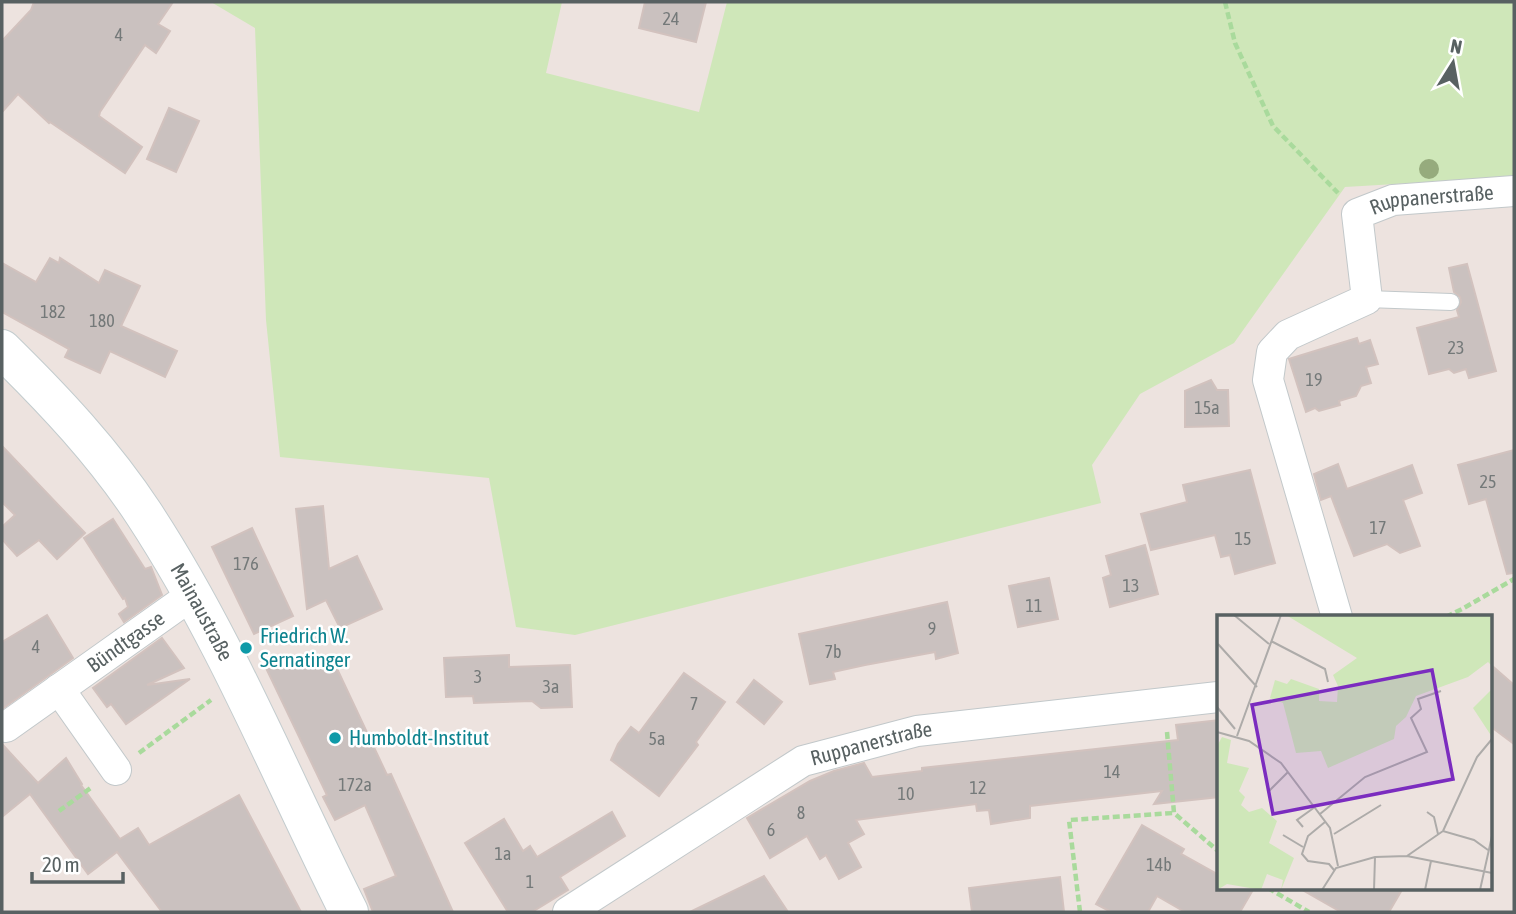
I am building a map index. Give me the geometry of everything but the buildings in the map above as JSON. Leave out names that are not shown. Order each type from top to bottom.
[{"type":"main road","name":"Mainaustraße","points":[[2,349],[80,429],[144,514],[192,595],[238,683],[349,912]]},
{"type":"street","name":"Ruppanerstraße","points":[[1367,299],[1357,214],[1393,200],[1514,191]]},
{"type":"street","points":[[1336,615],[1268,380],[1272,352],[1288,335],[1367,299]]},
{"type":"street","name":"Bündtgasse","points":[[6,727],[192,595]]},
{"type":"street","points":[[58,689],[116,770]]},
{"type":"street","name":"Ruppanerstraße","points":[[568,912],[803,761],[917,731],[1217,697]]},
{"type":"lane","points":[[1367,299],[1451,302]]},
{"type":"path","points":[[1225,2],[1235,43],[1273,126],[1357,214]]},
{"type":"path","points":[[1451,615],[1514,579]]},
{"type":"path","points":[[59,811],[219,694],[238,683]]},
{"type":"path","points":[[1164,704],[1174,813]]},
{"type":"path","points":[[1080,912],[1069,820],[1174,813],[1217,849]]},
{"type":"path","points":[[1271,890],[1309,912]]},
{"type":"green space","points":[[211,2],[562,2],[546,73],[699,112],[727,2],[1514,2],[1514,177],[1345,187],[1234,343],[1140,394],[1092,465],[1101,503],[575,635],[516,627],[489,478],[280,457],[266,320],[255,28]]},
{"type":"place","name":"Friedrich W. Sernatinger","points":[[246,648]]},
{"type":"place","name":"Humboldt-Institut","points":[[335,738]]}]
